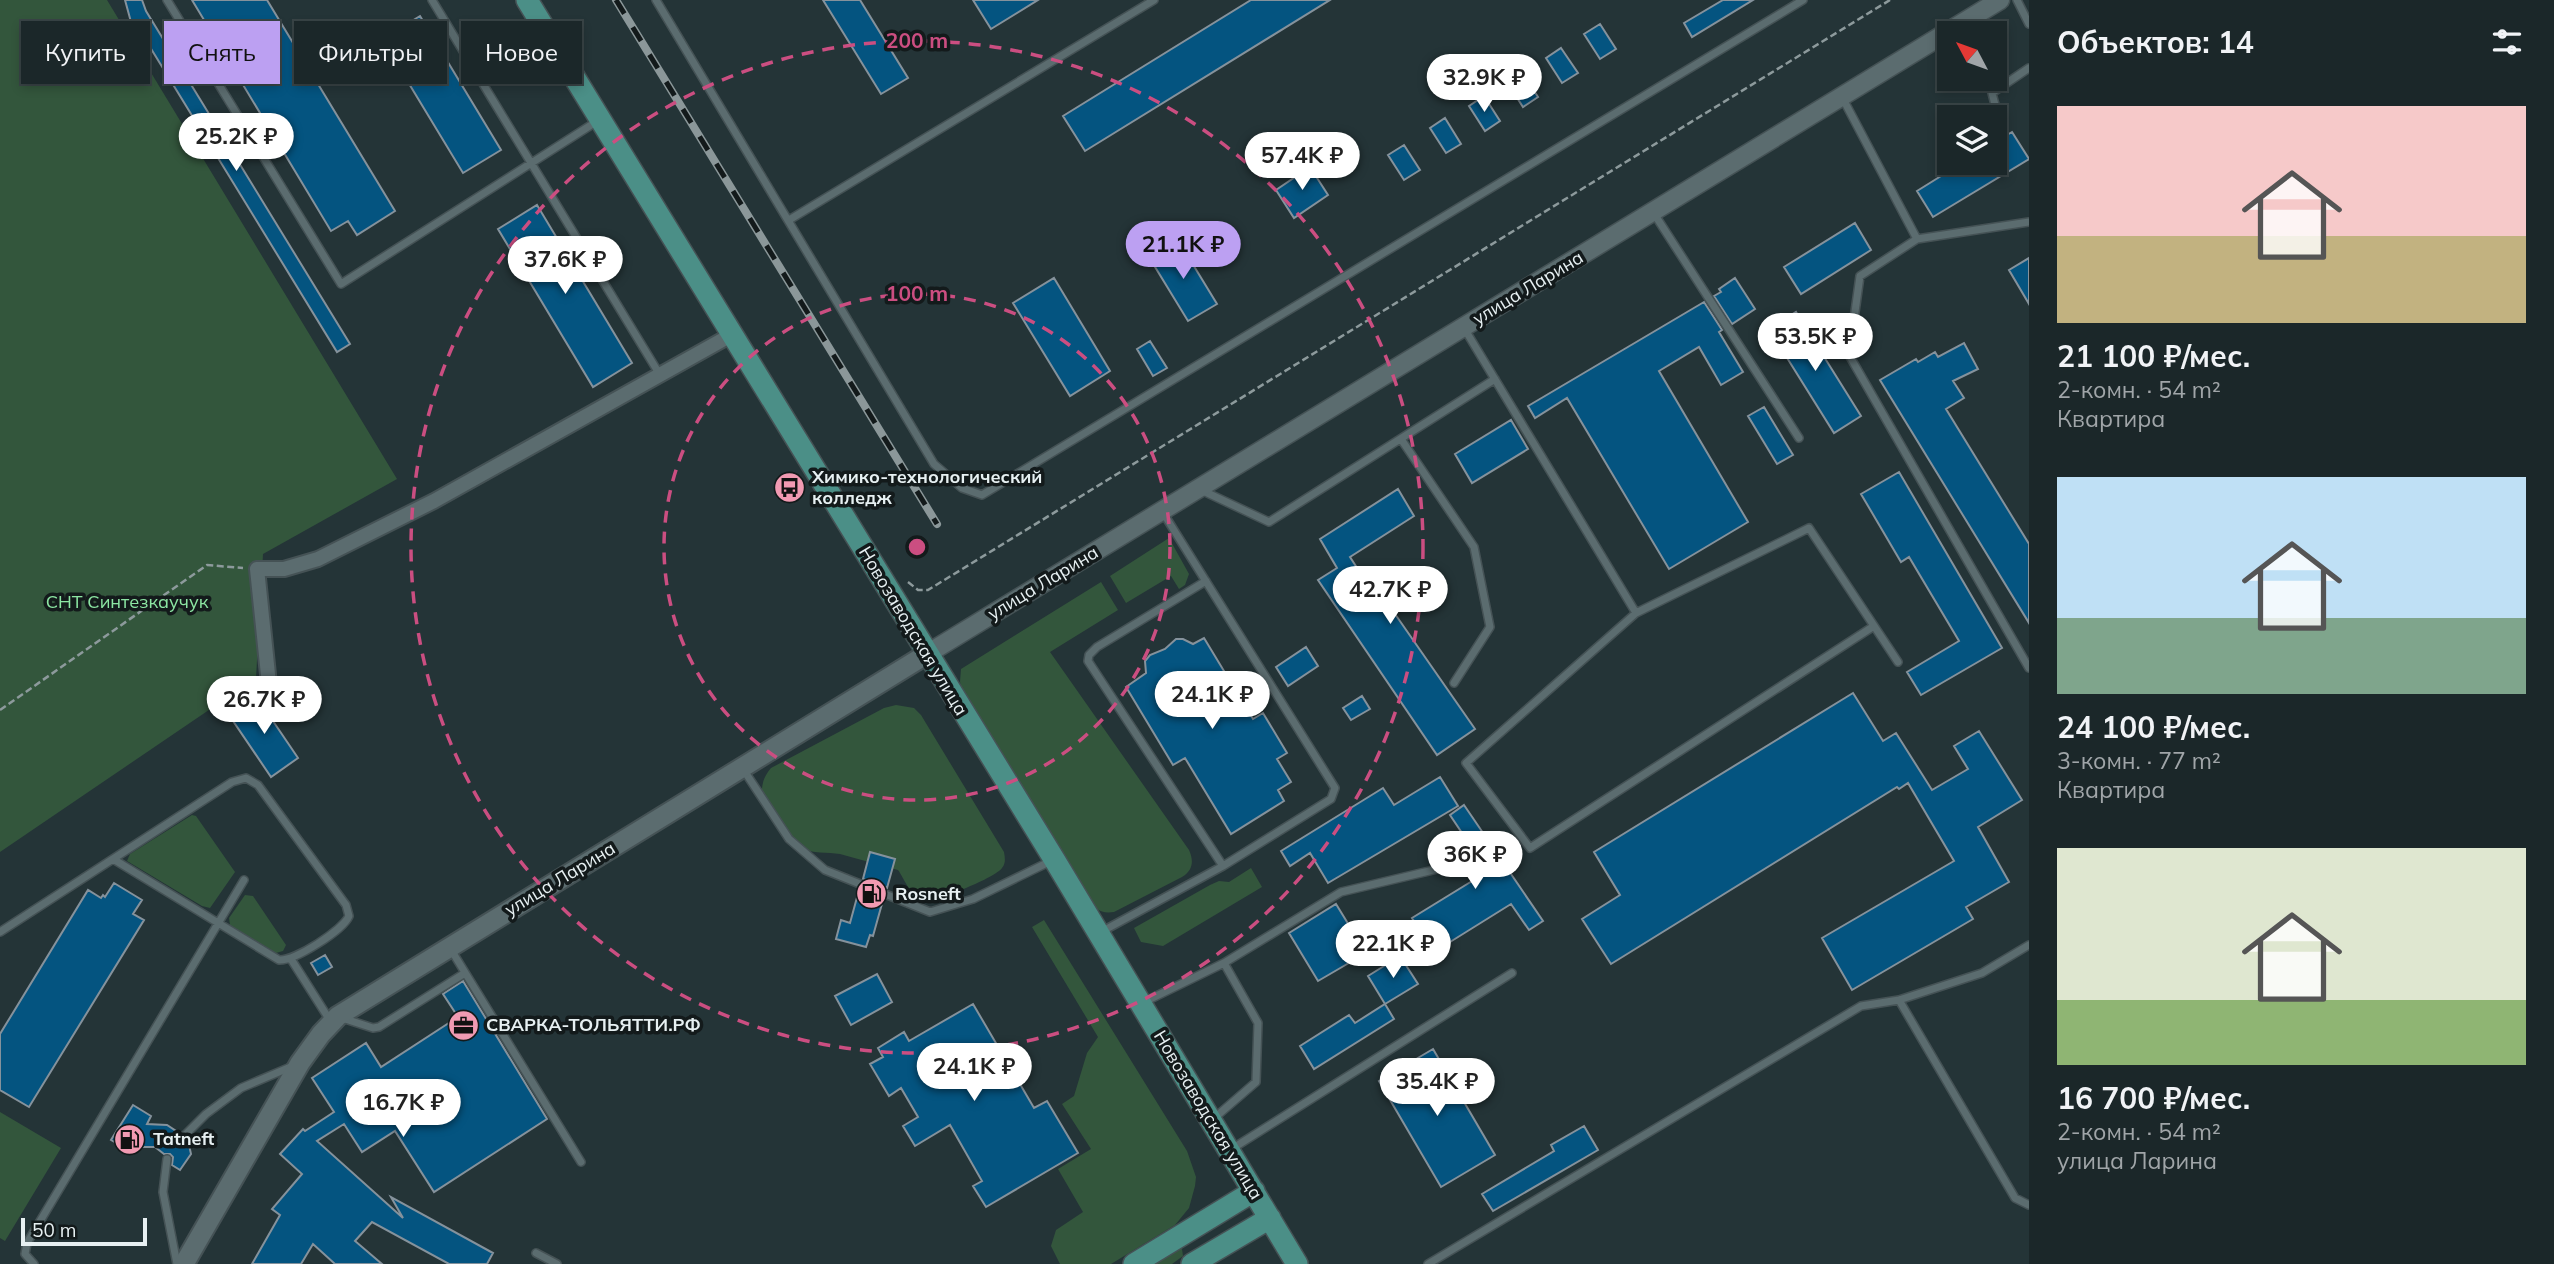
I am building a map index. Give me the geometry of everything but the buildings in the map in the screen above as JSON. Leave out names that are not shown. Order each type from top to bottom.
[{"type":"main road","name":"Новозаводская улица","points":[[527,0],[1054,859],[1297,1264]]},
{"type":"main road","name":"улица Ларина","points":[[184,1264],[300,1063],[335,1020],[927,654]]},
{"type":"main road","points":[[1134,1264],[1254,1191]]},
{"type":"main road","points":[[1192,1264],[1270,1218]]},
{"type":"main road","points":[[1178,1237],[1195,1241],[1198,1255],[1192,1264]]},
{"type":"street","name":"улица Ларина","points":[[927,654],[2000,0]]},
{"type":"street","points":[[269,684],[257,569],[284,569],[318,559],[434,501],[733,334]]},
{"type":"lane","points":[[167,0],[341,284],[600,120]]},
{"type":"lane","points":[[432,0],[660,375]]},
{"type":"lane","points":[[656,0],[934,464],[961,488],[982,495],[1802,0]]},
{"type":"lane","points":[[789,220],[1154,0]]},
{"type":"lane","points":[[2017,0],[2029,24]]},
{"type":"lane","points":[[1995,105],[1992,93],[2029,68]]},
{"type":"lane","points":[[1842,97],[1917,239]]},
{"type":"lane","points":[[1652,212],[1799,438]]},
{"type":"lane","points":[[2029,222],[1917,239],[1860,276],[1849,355],[2029,668]]},
{"type":"lane","points":[[1463,327],[1636,613]]},
{"type":"lane","points":[[1198,489],[1269,522],[1495,379]]},
{"type":"lane","points":[[1401,439],[1474,547],[1490,627],[1454,683]]},
{"type":"lane","points":[[1099,933],[1223,866],[1331,799],[1335,792],[1162,510]]},
{"type":"lane","points":[[1874,626],[1530,848],[1466,763],[1636,613],[1809,528],[1898,662]]},
{"type":"lane","points":[[1206,581],[1097,647],[1089,655],[1088,661],[1223,866]]},
{"type":"lane","points":[[743,768],[789,839],[825,870],[930,912],[973,899],[1054,859]]},
{"type":"lane","points":[[0,932],[232,782],[240,778],[251,780],[258,785],[350,912],[341,927],[292,959],[274,958],[113,859]]},
{"type":"lane","points":[[1141,1004],[1224,963],[1341,891],[1446,867]]},
{"type":"lane","points":[[34,1264],[26,1254],[27,1243],[244,880]]},
{"type":"lane","points":[[1428,1264],[1861,1006],[1899,1000],[1982,973],[2029,945]]},
{"type":"lane","points":[[450,947],[581,1162]]},
{"type":"lane","points":[[292,959],[335,1020],[373,1028],[379,1027],[465,973]]},
{"type":"lane","points":[[1211,1120],[1256,1083],[1258,1023],[1224,963]]},
{"type":"lane","points":[[1230,1150],[1512,973]]},
{"type":"lane","points":[[1899,1000],[2015,1198],[2029,1205]]},
{"type":"lane","points":[[183,1137],[206,1114],[240,1088],[300,1063]]},
{"type":"lane","points":[[167,1159],[163,1192],[177,1264]]},
{"type":"lane","points":[[536,1253],[557,1264]]},
{"type":"path","points":[[913,587],[928,590],[1890,0]]},
{"type":"path","points":[[0,710],[207,565],[257,569]]},
{"type":"green space","name":"СНТ Синтезкаучук","points":[[0,0],[107,0],[120,21],[21,21],[21,84],[150,84],[150,71],[397,479],[263,554],[256,678],[0,852]]},
{"type":"green space","points":[[1169,538],[1189,574],[1185,585],[1179,589],[1171,576],[1126,603],[1110,576]]},
{"type":"green space","points":[[1101,582],[1118,610],[1050,652],[1192,858],[1190,868],[1182,877],[1114,912],[1099,910],[1088,900],[962,691],[960,682],[961,669]]},
{"type":"green space","points":[[896,705],[914,708],[921,715],[1004,852],[1002,868],[988,878],[928,900],[921,900],[914,895],[898,870],[840,854],[806,850],[792,842],[774,824],[763,801],[764,779],[771,768],[884,708]]},
{"type":"green space","points":[[192,815],[196,816],[235,872],[210,908],[202,906],[127,861],[130,854]]},
{"type":"green space","points":[[1251,868],[1262,887],[1163,946],[1141,942],[1134,928],[1210,885],[1219,881],[1229,882]]},
{"type":"green space","points":[[245,895],[253,896],[286,945],[283,951],[276,953],[230,925],[229,918]]},
{"type":"green space","points":[[1044,920],[1187,1151],[1196,1177],[1189,1208],[1175,1225],[1111,1264],[1060,1264],[1051,1246],[1056,1230],[1083,1212],[1058,1169],[1091,1149],[1062,1104],[1074,1096],[1087,1053],[1098,1037],[1032,927]]},
{"type":"green space","points":[[0,1112],[61,1148],[5,1241],[0,1238]]},
{"type":"green space","points":[[1180,1247],[1183,1256],[1172,1264],[1148,1264]]},
{"type":"railway","points":[[616,0],[937,524]]},
{"type":"place","name":"Химико-технологический колледж","points":[[789,487]]},
{"type":"place","name":"Rosneft","points":[[872,894]]},
{"type":"place","name":"СВАРКА-ТОЛЬЯТТИ.РФ","points":[[463,1025]]},
{"type":"place","name":"Tatneft","points":[[130,1139]]}]
